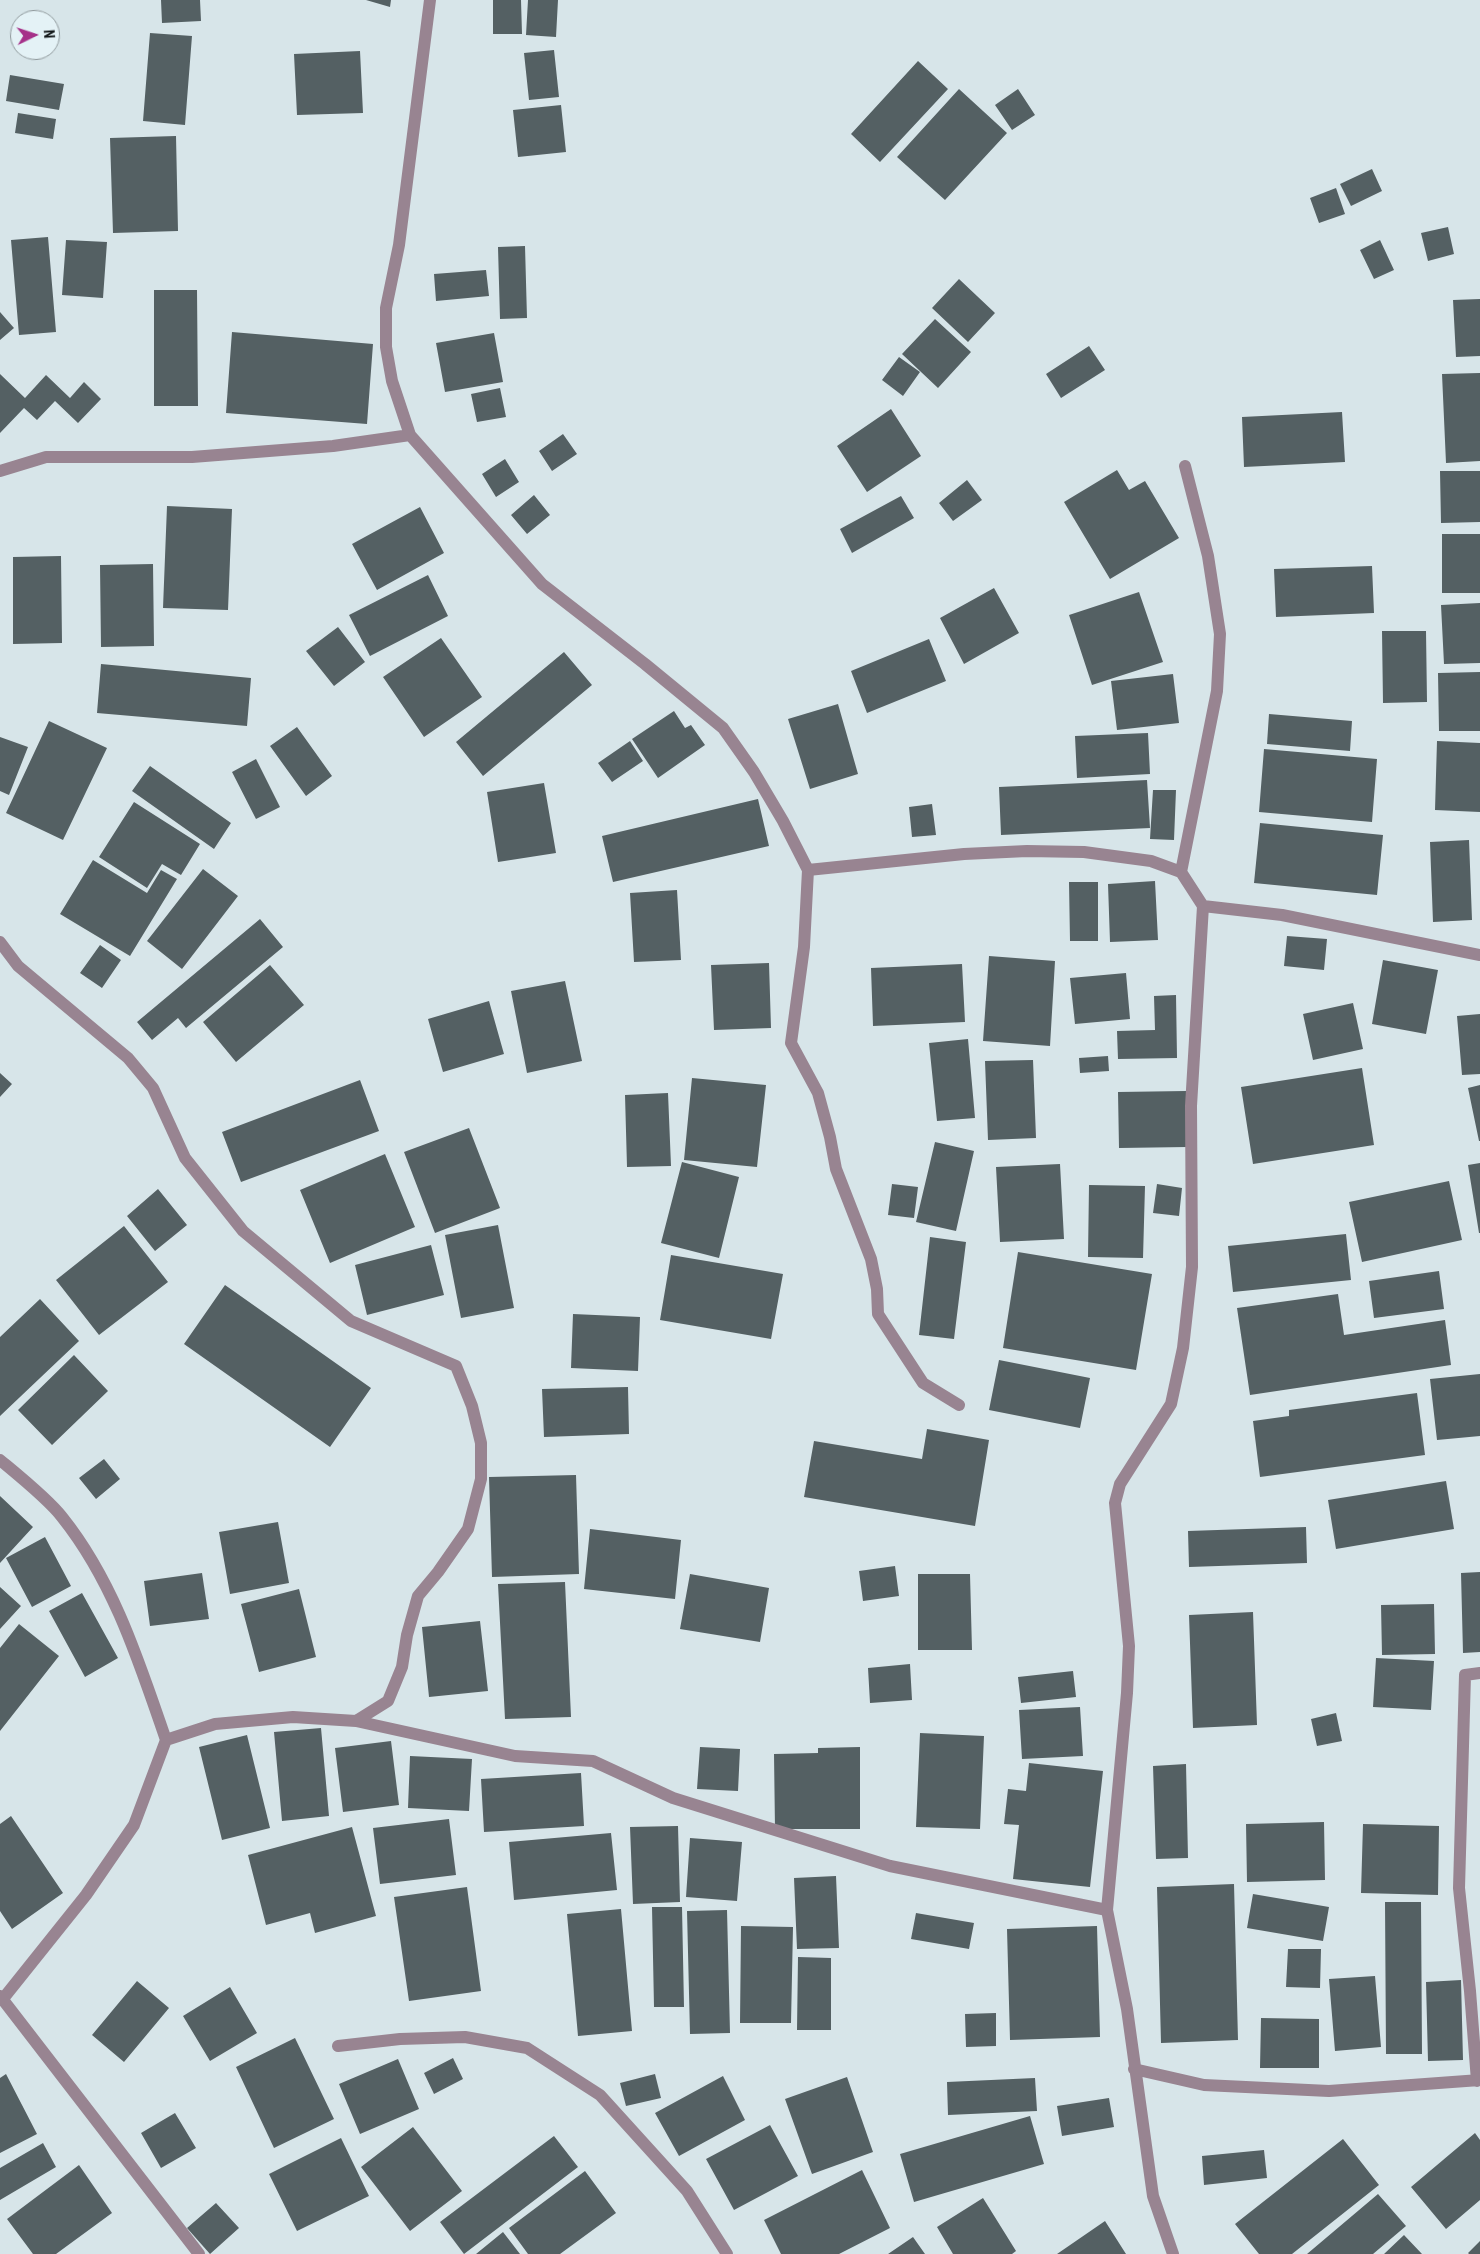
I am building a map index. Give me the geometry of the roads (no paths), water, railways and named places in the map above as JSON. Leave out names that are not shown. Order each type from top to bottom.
[{"type":"street","points":[[430,0],[399,245],[386,308],[386,347],[392,381],[410,435],[542,584],[645,664],[723,728],[759,780],[808,870],[804,947],[791,1043],[818,1092],[836,1169],[871,1259],[877,1289],[878,1314],[923,1382],[959,1405]]},
{"type":"street","points":[[0,472],[46,457],[192,457],[333,446],[410,435]]},
{"type":"street","points":[[1180,872],[1218,691],[1220,634],[1208,556],[1184,466]]},
{"type":"street","points":[[808,870],[964,854],[1026,851],[1084,852],[1151,861],[1180,872],[1203,906],[1190,1106],[1192,1267],[1183,1348],[1171,1404],[1120,1484],[1115,1503],[1128,1646],[1127,1693],[1107,1910],[1127,2009],[1153,2196],[1173,2254]]},
{"type":"street","points":[[1203,906],[1282,915],[1480,955]]},
{"type":"street","points":[[0,942],[18,966],[128,1058],[153,1088],[185,1158],[243,1230],[351,1322],[456,1366],[472,1406],[481,1443],[481,1479],[468,1529],[438,1572],[418,1596],[407,1635],[402,1667],[388,1701],[356,1721]]},
{"type":"street","points":[[0,1460],[61,1515],[96,1566],[129,1636],[166,1740],[134,1825],[86,1895],[1,1998],[199,2254]]},
{"type":"street","points":[[1134,2069],[1204,2085],[1329,2091],[1478,2081],[1459,1888],[1465,1675],[1480,1673]]},
{"type":"street","points":[[166,1740],[215,1724],[292,1717],[356,1721],[515,1756],[593,1761],[673,1798],[890,1866],[1107,1910]]},
{"type":"street","points":[[338,2046],[400,2039],[465,2037],[527,2048],[600,2094],[687,2191],[727,2254]]}]
